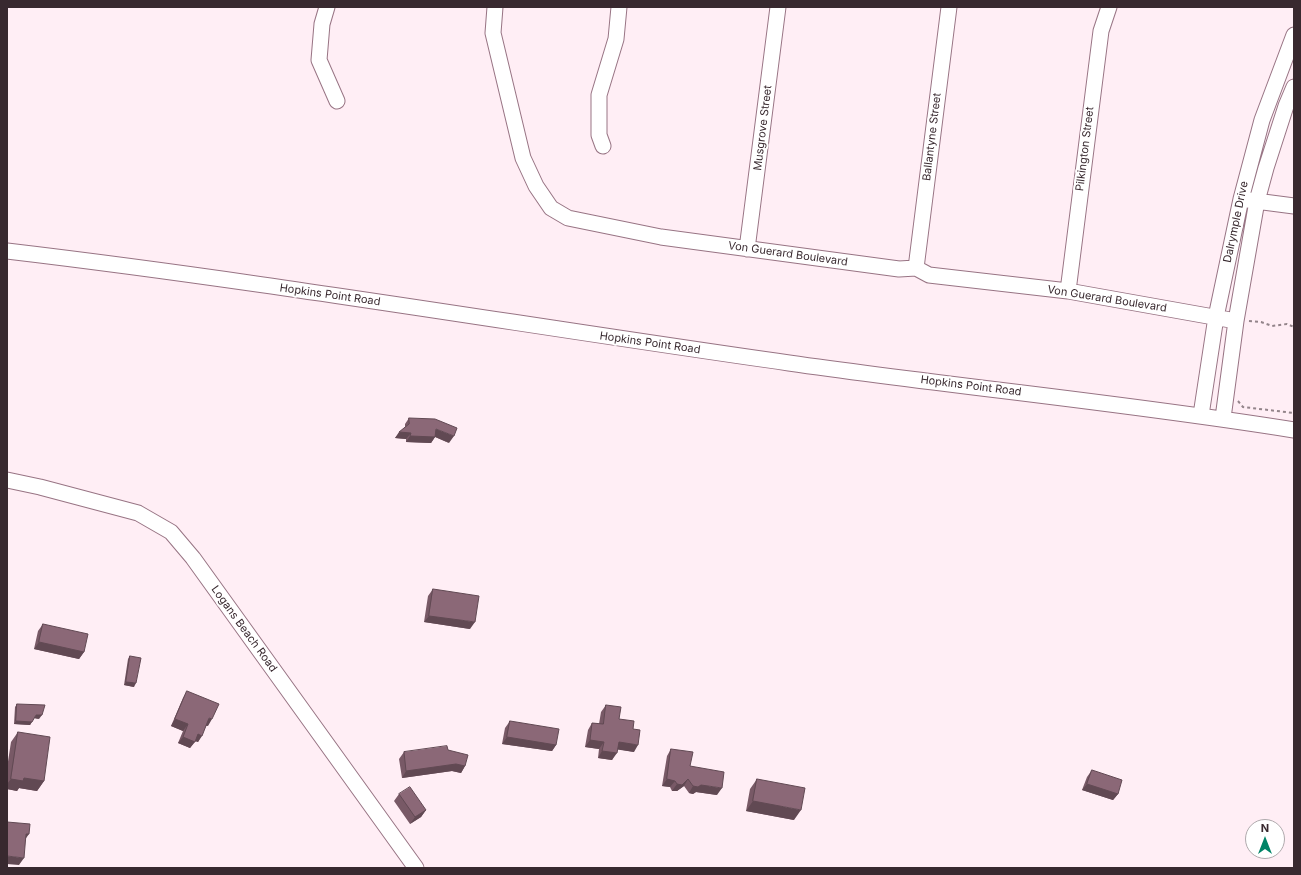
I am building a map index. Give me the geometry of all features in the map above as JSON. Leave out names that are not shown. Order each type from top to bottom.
[{"type":"street","points":[[327,7],[322,24],[319,60],[337,101]]},
{"type":"street","name":"Von Guerard Boulevard","points":[[495,7],[492,33],[523,158],[536,186],[550,208],[568,218],[660,237],[898,269],[916,268],[929,275],[1068,292],[1241,321]]},
{"type":"street","points":[[603,146],[599,135],[599,95],[616,39],[619,7]]},
{"type":"street","name":"Musgrove Street","points":[[747,249],[778,7]]},
{"type":"street","name":"Ballantyne Street","points":[[916,268],[950,7]]},
{"type":"street","name":"Pilkington Street","points":[[1068,292],[1101,32],[1108,7]]},
{"type":"street","name":"Dalrymple Drive","points":[[1201,415],[1216,317],[1241,199],[1262,120],[1294,35]]},
{"type":"street","name":"Dalrymple Drive","points":[[1223,418],[1241,321],[1257,201],[1270,154],[1294,87]]},
{"type":"street","points":[[1241,199],[1294,206]]},
{"type":"street","name":"Hopkins Point Road","points":[[7,251],[137,267],[791,364],[1201,415],[1294,430]]},
{"type":"street","name":"Logans Beach Road","points":[[7,480],[40,487],[138,513],[170,532],[194,558],[416,868]]},
{"type":"path","points":[[1241,321],[1261,322],[1272,326],[1287,324],[1294,327]]},
{"type":"path","points":[[1235,396],[1243,407],[1294,413]]},
{"type":"building","points":[[409,418],[435,419],[457,428],[454,436],[436,429],[435,437],[410,436],[411,433],[399,432],[409,424]]},
{"type":"building","points":[[433,589],[479,596],[475,622],[429,616]]},
{"type":"building","points":[[43,624],[88,634],[84,652],[39,642]]},
{"type":"building","points":[[130,656],[141,658],[136,683],[126,682]]},
{"type":"building","points":[[187,691],[219,704],[212,719],[209,718],[202,736],[198,734],[195,742],[183,737],[188,724],[175,719]]},
{"type":"building","points":[[17,704],[45,705],[42,715],[36,715],[32,722],[16,721]]},
{"type":"building","points":[[606,705],[621,707],[619,719],[634,721],[633,729],[640,730],[638,745],[619,742],[617,753],[602,751],[604,742],[590,740],[592,723],[603,724]]},
{"type":"building","points":[[510,721],[559,729],[556,745],[507,737]]},
{"type":"building","points":[[18,732],[50,737],[44,781],[24,778],[23,781],[11,779]]},
{"type":"building","points":[[447,746],[448,750],[468,755],[465,766],[456,764],[406,771],[404,752]]},
{"type":"building","points":[[671,749],[693,752],[690,766],[724,772],[722,788],[701,785],[698,787],[693,786],[688,779],[682,785],[667,779]]},
{"type":"building","points":[[1092,770],[1122,780],[1118,794],[1087,784]]},
{"type":"building","points":[[757,779],[805,788],[801,810],[753,801]]},
{"type":"building","points":[[410,787],[426,810],[415,817],[399,794]]},
{"type":"building","points":[[7,822],[30,824],[29,834],[26,834],[24,858],[7,856]]}]
